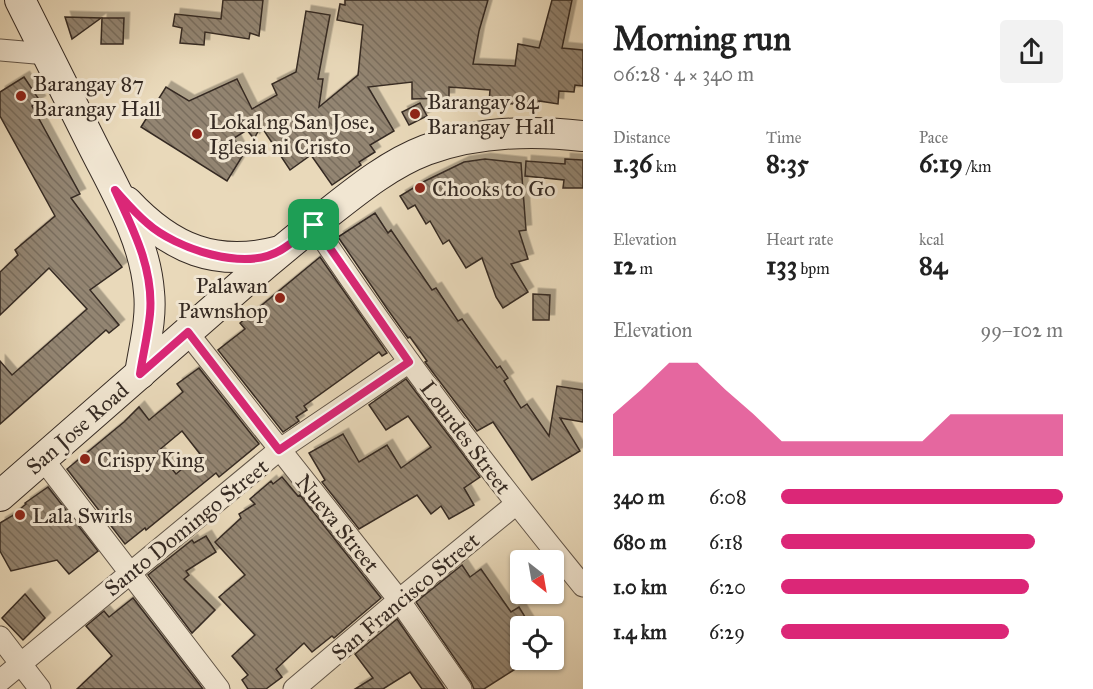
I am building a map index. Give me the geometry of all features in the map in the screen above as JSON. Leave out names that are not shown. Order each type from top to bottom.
[{"type":"main road","points":[[20,0],[136,235],[145,264],[150,313],[140,374]]},
{"type":"main road","name":"San Jose Road","points":[[0,496],[280,251],[345,198],[372,180],[426,150],[490,134],[530,133],[583,136]]},
{"type":"main road","points":[[115,190],[147,224],[194,250],[234,258],[257,257],[280,251]]},
{"type":"street","points":[[0,50],[47,54]]},
{"type":"street","name":"Lourdes Street","points":[[314,225],[409,362],[516,504],[583,586]]},
{"type":"street","name":"Nueva Street","points":[[188,332],[399,600],[461,689]]},
{"type":"street","name":"Santo Domingo Street","points":[[0,681],[279,450],[409,362]]},
{"type":"street","points":[[42,458],[219,689]]},
{"type":"street","name":"San Francisco Street","points":[[294,689],[516,504]]},
{"type":"street","points":[[0,638],[40,689]]},
{"type":"building","points":[[223,0],[263,0],[259,36],[250,33],[249,39],[205,32],[204,45],[180,43],[182,28],[173,26],[175,14],[221,19]]},
{"type":"building","points":[[345,0],[488,0],[473,64],[515,66],[518,44],[539,48],[552,0],[572,0],[562,48],[583,50],[583,86],[575,85],[574,92],[559,91],[558,104],[539,101],[539,106],[489,102],[490,90],[449,87],[449,98],[412,99],[412,82],[368,87],[394,131],[370,145],[375,152],[359,162],[361,165],[332,185],[311,155],[290,170],[261,126],[254,139],[247,130],[234,138],[243,155],[227,181],[141,127],[166,87],[189,101],[237,79],[252,109],[277,95],[272,84],[296,72],[306,11],[330,15],[318,79],[323,79],[319,107],[358,75],[363,25],[337,20],[340,4],[345,5]]},
{"type":"building","points":[[65,17],[101,18],[72,39]]},
{"type":"building","points":[[102,18],[124,18],[123,44],[101,44]]},
{"type":"building","points":[[24,77],[40,101],[32,106],[80,194],[71,198],[122,267],[90,290],[119,325],[109,333],[106,330],[0,424],[0,361],[12,375],[87,309],[49,268],[0,315],[0,272],[18,255],[15,250],[55,216],[0,116],[0,92]]},
{"type":"building","name":"Barangay 84 Barangay Hall","points":[[420,103],[427,116],[409,125],[402,112]]},
{"type":"building","points":[[485,159],[521,163],[526,230],[519,231],[528,259],[511,264],[528,292],[503,308],[496,297],[482,258],[466,268],[449,240],[443,244],[430,221],[426,224],[415,205],[408,209],[400,196],[464,162]]},
{"type":"building","points":[[565,159],[583,160],[583,188],[563,188],[564,180],[525,176],[526,161],[565,164]]},
{"type":"building","points":[[375,213],[388,233],[391,230],[432,290],[436,288],[458,321],[462,319],[497,368],[500,366],[508,378],[504,381],[521,408],[527,404],[549,436],[557,386],[583,390],[583,422],[560,418],[580,451],[532,480],[493,422],[477,431],[425,362],[427,361],[410,337],[408,338],[338,237]]},
{"type":"building","points":[[320,257],[387,353],[382,356],[379,352],[304,406],[307,410],[296,417],[299,421],[283,432],[218,350],[245,329],[240,323]]},
{"type":"building","points":[[533,294],[550,295],[549,320],[533,320]]},
{"type":"building","points":[[199,368],[259,444],[219,477],[216,473],[146,530],[145,528],[125,544],[67,469],[139,407],[149,420],[183,392],[177,384]],"holes":[[[182,431],[200,454],[176,474],[158,451]]]},
{"type":"building","points":[[406,379],[480,477],[464,488],[474,505],[449,519],[441,506],[431,514],[417,495],[359,529],[322,482],[325,480],[309,453],[343,434],[359,462],[387,445],[401,468],[431,447],[408,416],[386,430],[369,405]]},
{"type":"building","points":[[282,477],[298,496],[300,495],[381,598],[334,638],[332,636],[312,652],[304,643],[276,669],[282,677],[266,689],[248,689],[242,680],[248,675],[232,656],[255,635],[219,597],[245,575],[215,542],[241,518],[239,514],[255,504],[250,499],[271,481],[273,484]]},
{"type":"building","points":[[48,487],[98,551],[69,574],[57,560],[11,571],[0,551],[0,523]]},
{"type":"building","points":[[206,536],[216,552],[186,571],[189,575],[184,579],[215,610],[192,633],[148,575],[192,540],[194,543]]},
{"type":"building","points":[[462,565],[470,577],[481,569],[511,612],[519,607],[524,616],[510,616],[510,670],[514,670],[484,689],[474,689],[416,602]]},
{"type":"building","points":[[25,594],[45,618],[23,640],[2,618]]},
{"type":"building","points":[[133,598],[203,689],[77,689],[112,656],[86,626],[104,611],[109,617]]},
{"type":"building","points":[[397,619],[445,689],[422,689],[410,672],[383,689],[355,689],[373,678],[355,654]]},
{"type":"place","name":"Barangay 87 Barangay Hall","points":[[21,96]]},
{"type":"place","name":"Barangay 84 Barangay Hall","points":[[415,114]]},
{"type":"place","name":"Lokal ng San Jose, Iglesia ni Cristo","points":[[197,134]]},
{"type":"place","name":"Chooks to Go","points":[[420,188]]},
{"type":"place","name":"Palawan Pawnshop","points":[[280,298]]},
{"type":"place","name":"Crispy King","points":[[85,459]]},
{"type":"place","name":"Lala Swirls","points":[[20,515]]},
{"type":"route","points":[[115,190],[147,224],[194,250],[211,255],[234,258],[257,257],[280,251],[314,225],[409,362],[279,450],[188,332],[140,374],[150,313],[149,292],[145,264],[136,235],[115,190]]}]
